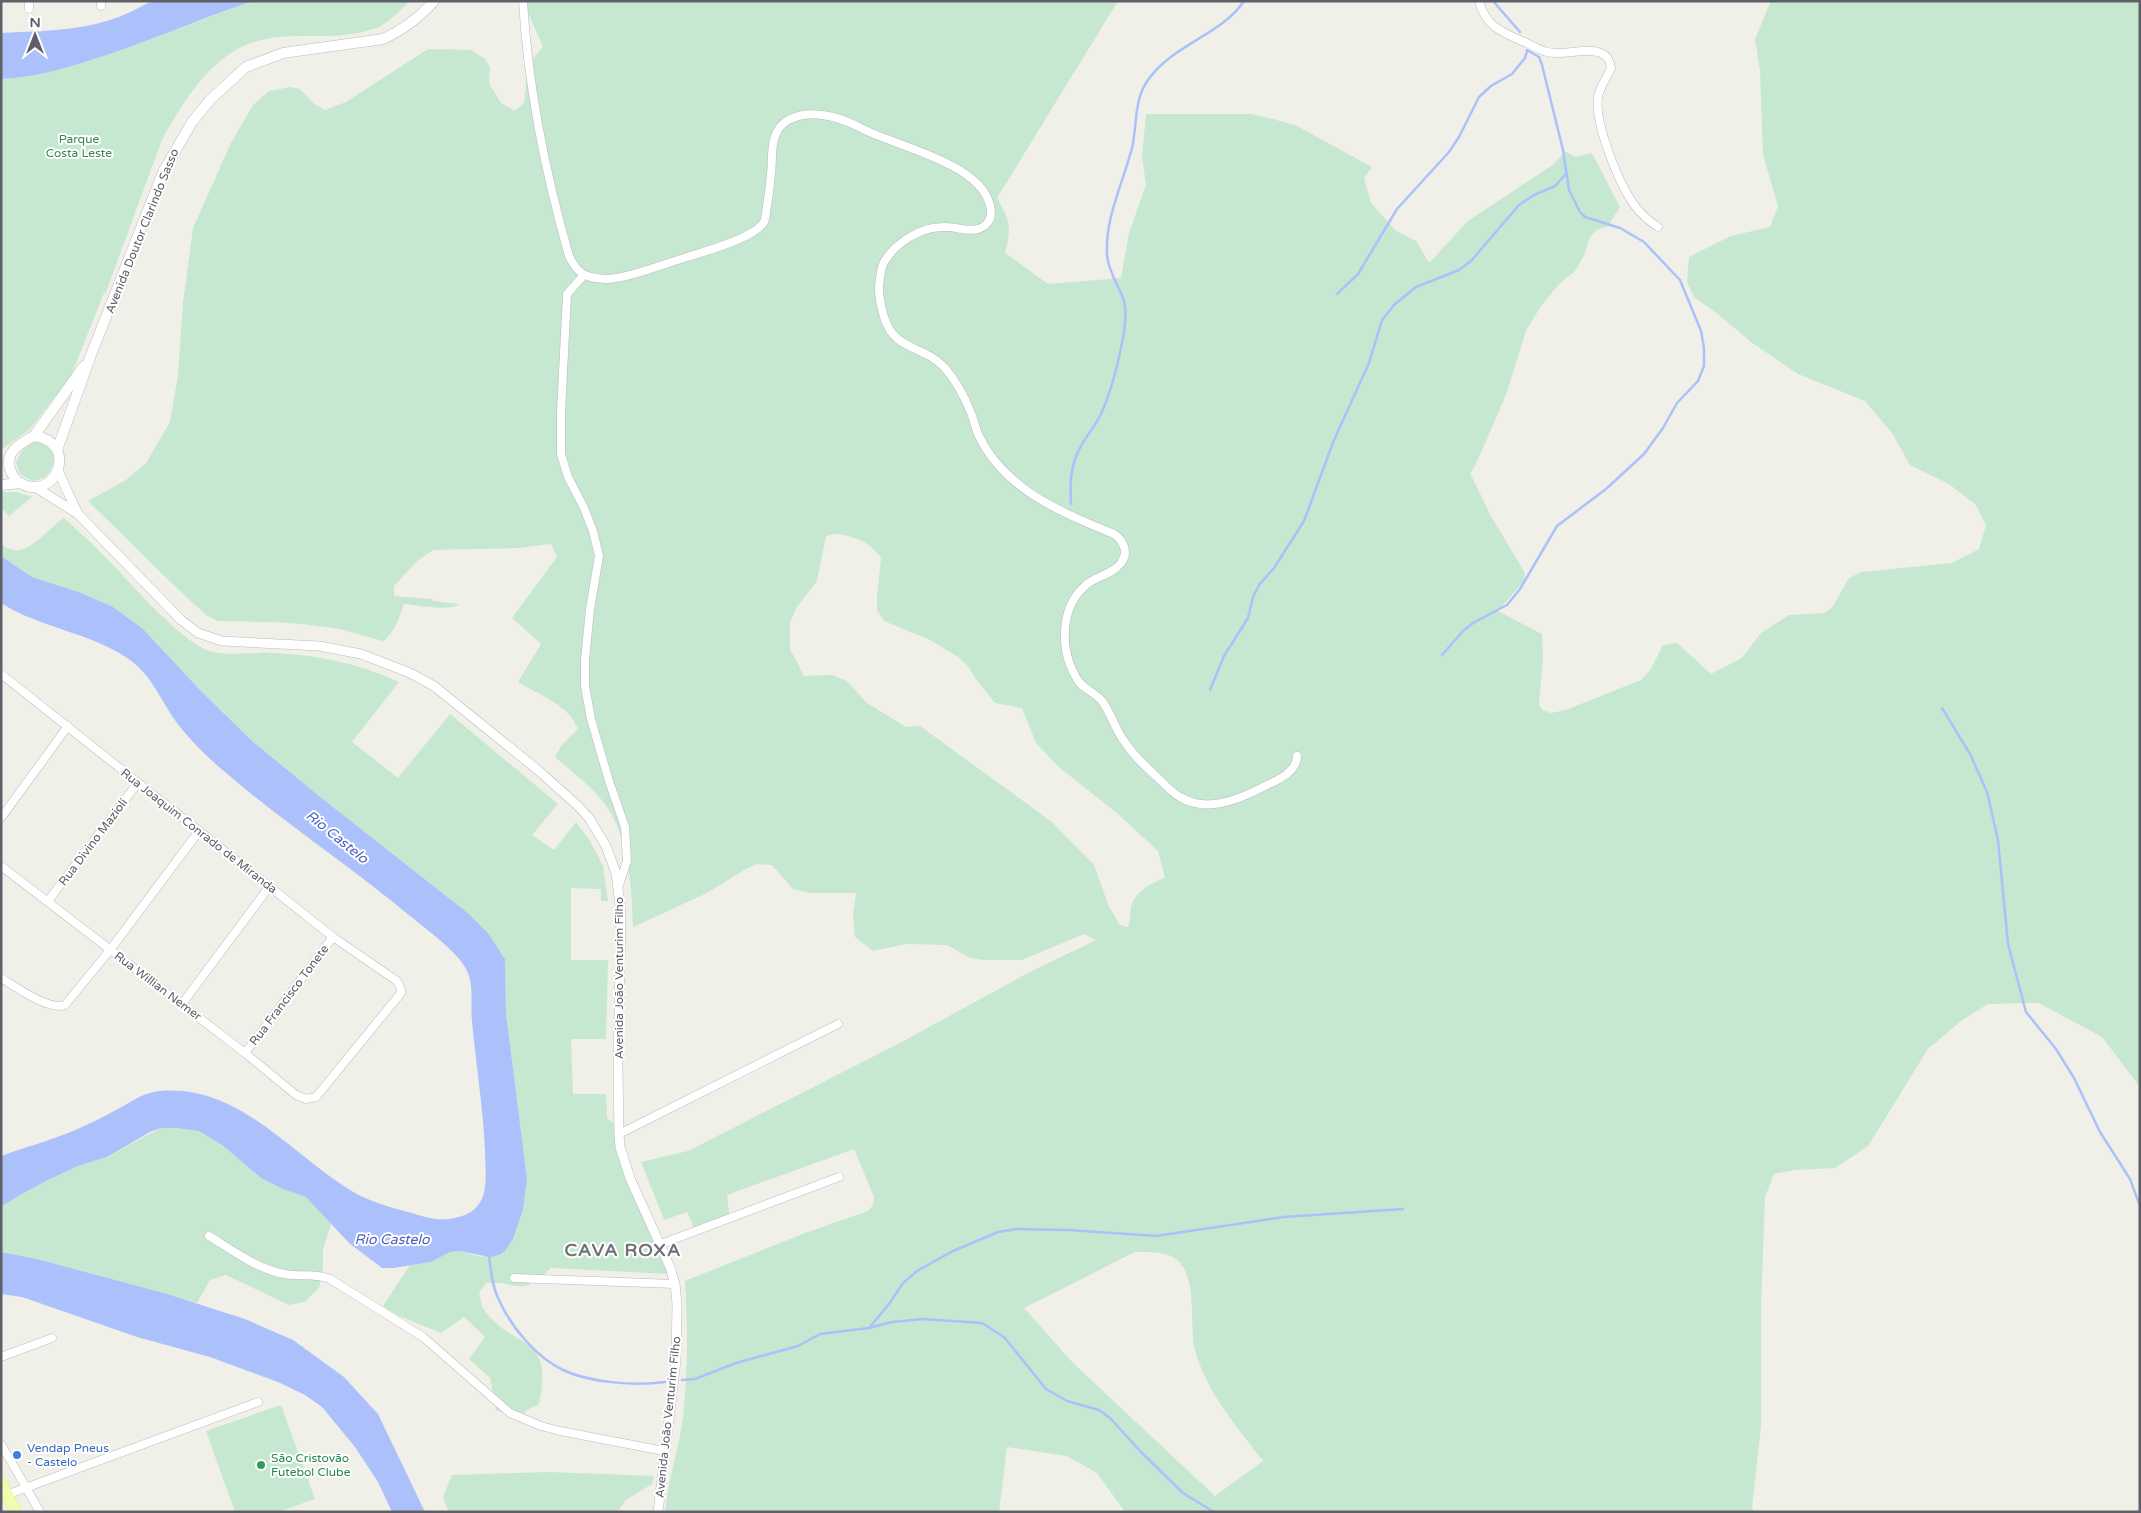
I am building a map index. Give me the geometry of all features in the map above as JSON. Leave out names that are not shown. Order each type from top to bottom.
[{"type":"main road","name":"Avenida Doutor Clarindo Sasso","points":[[58,471],[60,464],[57,450],[91,355],[163,172],[192,122],[210,100],[246,67],[283,53],[383,39],[397,33],[421,16],[434,1]]},
{"type":"main road","name":"Avenida Doutor Clarindo Sasso","points":[[1,463],[16,447],[34,436],[91,355]]},
{"type":"main road","points":[[34,436],[48,440],[57,450]]},
{"type":"main road","points":[[9,456],[11,472],[22,483]]},
{"type":"main road","points":[[1,485],[22,483],[36,487],[53,479],[58,471]]},
{"type":"main road","points":[[1,1482],[9,1494],[16,1512]]},
{"type":"street","points":[[523,1],[526,46],[546,170],[570,256],[575,268],[584,275],[608,279],[633,274],[739,240],[755,230],[764,222],[772,170],[772,146],[778,129],[786,121],[804,115],[818,115],[846,120],[877,137],[954,166],[977,183],[985,195],[991,216],[988,222],[982,228],[974,230],[945,227],[926,229],[909,237],[894,250],[883,264],[879,286],[880,304],[892,335],[901,342],[934,358],[944,367],[972,414],[978,432],[987,449],[1019,485],[1040,501],[1114,534],[1122,542],[1124,558],[1120,565],[1086,584],[1076,595],[1071,605],[1067,617],[1064,646],[1074,674],[1084,688],[1102,702],[1124,742],[1137,758],[1179,797],[1192,802],[1226,803],[1245,796],[1290,771],[1296,763],[1297,756]]},
{"type":"street","points":[[1479,1],[1482,14],[1496,29],[1547,52],[1593,52],[1608,58],[1611,68],[1601,86],[1598,98],[1604,137],[1631,200],[1640,212],[1658,227]]},
{"type":"street","points":[[584,275],[567,294],[561,412],[561,454],[568,477],[594,531],[599,556],[590,609],[585,660],[585,686],[594,728],[625,827],[627,862],[619,885]]},
{"type":"street","name":"Avenida João Venturim Filho","points":[[58,471],[78,514]]},
{"type":"street","name":"Avenida João Venturim Filho","points":[[36,487],[78,514],[172,612],[198,633],[222,641],[318,646],[360,654],[410,672],[434,686],[486,726],[578,806],[589,818],[606,846],[619,885],[621,913],[618,1067],[619,1134],[630,1178],[661,1244],[675,1284],[678,1304],[678,1340],[658,1512]]},
{"type":"street","name":"Rua Joaquim Conrado de Miranda","points":[[1,674],[333,937],[400,985],[401,993],[316,1098]]},
{"type":"street","points":[[1,818],[68,726]]},
{"type":"street","name":"Rua Divino Mazioli","points":[[48,901],[138,784]]},
{"type":"street","points":[[1,978],[23,992],[56,1008],[60,1008],[70,1001],[199,831]]},
{"type":"street","name":"Rua Willian Nemer","points":[[1,866],[182,1004],[296,1095],[306,1099],[316,1098]]},
{"type":"street","points":[[182,1004],[269,887]]},
{"type":"street","name":"Rua Francisco Tonete","points":[[245,1053],[333,937]]},
{"type":"street","points":[[619,1134],[838,1024]]},
{"type":"street","points":[[661,1244],[839,1177]]},
{"type":"street","points":[[208,1236],[275,1272],[304,1276],[323,1276],[330,1279],[424,1337],[510,1413],[541,1426],[560,1431],[664,1451]]},
{"type":"street","points":[[514,1278],[675,1284]]},
{"type":"street","points":[[1,1357],[52,1338]]},
{"type":"street","points":[[9,1494],[258,1402]]},
{"type":"street","points":[[1,1444],[40,1512]]},
{"type":"green space","name":"Parque Costa Leste","points":[[254,1],[410,1],[388,21],[376,28],[352,34],[271,38],[241,47],[226,56],[200,81],[179,110],[162,140],[106,292],[103,295],[71,376],[30,429],[1,450],[1,79],[35,75],[91,60]]},
{"type":"green space","points":[[523,1],[1118,1],[997,198],[1005,212],[1009,230],[1005,253],[1048,284],[1121,278],[1129,233],[1146,185],[1142,156],[1146,114],[1251,114],[1297,126],[1372,167],[1364,178],[1371,203],[1395,230],[1416,241],[1429,263],[1468,221],[1554,164],[1565,151],[1575,157],[1592,153],[1620,207],[1608,226],[1596,230],[1589,239],[1584,256],[1574,272],[1560,283],[1541,306],[1526,331],[1506,395],[1475,466],[1470,473],[1491,516],[1525,573],[1524,581],[1498,611],[1542,634],[1543,658],[1539,704],[1542,710],[1551,713],[1566,710],[1641,680],[1651,669],[1663,645],[1677,643],[1711,674],[1742,658],[1761,633],[1789,615],[1825,613],[1833,606],[1849,578],[1861,572],[1952,563],[1979,549],[1986,525],[1976,505],[1949,484],[1910,465],[1892,433],[1865,401],[1798,374],[1751,342],[1694,297],[1687,282],[1689,257],[1731,236],[1770,227],[1778,206],[1763,155],[1760,70],[1755,39],[1771,1],[2140,1],[2140,1087],[2102,1037],[2039,1003],[1988,1004],[1961,1021],[1928,1049],[1868,1146],[1835,1168],[1795,1170],[1774,1174],[1765,1197],[1761,1307],[1761,1426],[1752,1507],[1754,1512],[1125,1512],[1097,1473],[1067,1456],[1007,1447],[999,1512],[665,1512],[685,1400],[687,1315],[685,1281],[808,1232],[868,1211],[873,1205],[874,1197],[854,1149],[727,1195],[730,1220],[696,1233],[687,1212],[664,1220],[641,1162],[688,1151],[896,1045],[1028,973],[1096,940],[1084,934],[1022,960],[970,958],[947,945],[907,944],[873,951],[855,937],[853,916],[856,893],[811,893],[793,889],[772,865],[757,864],[707,893],[633,927],[632,899],[626,855],[618,828],[607,806],[600,798],[555,757],[561,746],[578,729],[568,713],[561,707],[518,682],[541,644],[512,618],[557,557],[551,544],[518,548],[433,550],[417,561],[394,586],[394,596],[460,604],[449,608],[441,608],[404,604],[393,629],[383,641],[340,629],[302,624],[218,621],[206,615],[182,593],[88,501],[126,480],[146,463],[170,422],[178,375],[183,303],[193,228],[231,143],[253,105],[269,91],[290,87],[300,89],[314,104],[325,110],[346,102],[428,49],[471,50],[485,59],[490,67],[489,83],[501,103],[515,111],[524,103],[529,67],[543,47]],"holes":[[[834,534],[860,540],[873,548],[881,558],[877,610],[884,621],[930,640],[958,657],[967,665],[995,703],[1022,708],[1036,743],[1060,768],[1118,814],[1158,851],[1165,877],[1136,896],[1131,907],[1128,927],[1120,925],[1109,907],[1094,865],[1052,822],[920,726],[906,727],[867,703],[847,681],[832,675],[804,676],[790,649],[790,623],[796,608],[817,581],[826,536]],[[1135,1252],[1166,1254],[1172,1256],[1181,1264],[1189,1284],[1194,1343],[1202,1369],[1216,1397],[1263,1461],[1215,1496],[1073,1363],[1024,1308]]]},
{"type":"green space","points":[[34,442],[43,442],[55,453],[49,472],[42,478],[32,481],[20,474],[16,462],[22,451]]},
{"type":"green space","points":[[1,492],[17,492],[32,497],[9,516],[1,508]]},
{"type":"green space","points":[[64,518],[158,612],[187,638],[201,647],[221,653],[274,653],[322,658],[353,665],[399,682],[352,742],[398,778],[450,714],[558,804],[532,835],[554,850],[576,822],[590,841],[603,866],[608,901],[601,901],[601,889],[571,888],[571,960],[608,960],[606,1039],[571,1039],[573,1094],[606,1094],[607,1118],[618,1126],[622,1152],[669,1274],[551,1268],[532,1283],[525,1286],[486,1283],[479,1293],[484,1309],[497,1324],[529,1346],[537,1354],[541,1365],[542,1381],[539,1404],[527,1410],[520,1418],[496,1410],[490,1378],[469,1359],[485,1337],[464,1317],[441,1333],[399,1316],[383,1306],[410,1265],[431,1262],[450,1252],[459,1251],[481,1257],[505,1251],[513,1239],[523,1210],[527,1179],[506,1013],[505,959],[488,933],[469,914],[251,740],[201,691],[142,628],[113,607],[32,577],[1,556],[1,544],[10,549],[26,548]]},
{"type":"green space","points":[[161,1128],[199,1131],[222,1145],[261,1178],[285,1190],[306,1197],[332,1222],[323,1249],[323,1270],[319,1288],[304,1302],[289,1305],[226,1275],[210,1280],[197,1303],[37,1259],[1,1252],[1,1207],[48,1180],[78,1166],[107,1157]]},
{"type":"green space","name":"São Cristovão Futebol Clube","points":[[281,1405],[315,1499],[278,1512],[235,1512],[206,1431]]},
{"type":"green space","points":[[549,1472],[654,1476],[652,1484],[626,1500],[617,1512],[449,1512],[443,1497],[452,1475]]},
{"type":"water","points":[[152,1],[254,1],[130,47],[77,64],[34,75],[1,79],[1,33],[56,30],[97,24]]},
{"type":"water","name":"Rio Castelo","points":[[1,556],[32,577],[81,593],[113,607],[142,628],[201,691],[251,740],[469,914],[488,933],[505,959],[506,1013],[527,1179],[523,1210],[513,1239],[505,1251],[490,1257],[459,1251],[450,1252],[431,1262],[382,1268],[349,1243],[306,1197],[285,1190],[261,1178],[222,1145],[199,1131],[176,1128],[161,1128],[150,1132],[107,1157],[78,1166],[48,1180],[1,1207],[1,1156],[73,1131],[100,1119],[142,1096],[160,1091],[188,1092],[214,1098],[239,1109],[350,1190],[379,1203],[423,1216],[449,1219],[463,1216],[472,1211],[479,1204],[483,1196],[486,1175],[483,1118],[472,1021],[471,987],[468,973],[461,961],[448,947],[424,927],[247,791],[212,761],[177,723],[149,679],[135,664],[97,642],[32,618],[1,603]]},
{"type":"water","points":[[1,1252],[37,1259],[167,1294],[245,1319],[293,1340],[344,1377],[378,1414],[425,1512],[392,1512],[378,1482],[355,1447],[322,1407],[305,1395],[278,1382],[210,1357],[137,1337],[22,1297],[1,1294]]},
{"type":"waterway","points":[[1071,504],[1071,481],[1077,453],[1105,405],[1123,338],[1125,306],[1109,267],[1107,241],[1115,200],[1134,140],[1139,98],[1146,83],[1156,70],[1182,49],[1223,23],[1244,1]]},
{"type":"waterway","points":[[1493,1],[1520,32]]},
{"type":"waterway","points":[[1442,655],[1463,631],[1473,623],[1507,605],[1520,589],[1557,526],[1606,489],[1644,454],[1663,428],[1677,403],[1698,381],[1704,366],[1704,348],[1701,331],[1680,280],[1644,242],[1620,228],[1585,217],[1580,212],[1569,190],[1563,150],[1542,65],[1539,57],[1527,50]]},
{"type":"waterway","points":[[1337,294],[1358,274],[1397,209],[1449,152],[1459,137],[1479,97],[1491,86],[1512,74],[1525,58],[1527,51]]},
{"type":"waterway","points":[[1210,690],[1224,656],[1248,618],[1253,597],[1259,585],[1274,568],[1304,521],[1334,440],[1369,363],[1382,320],[1394,305],[1416,287],[1459,270],[1471,261],[1519,205],[1534,195],[1555,186],[1566,174]]},
{"type":"waterway","points":[[1942,708],[1970,754],[1987,792],[1998,840],[2008,944],[2026,1012],[2056,1049],[2074,1078],[2100,1132],[2130,1179],[2140,1206]]},
{"type":"waterway","points":[[870,1327],[903,1283],[917,1271],[951,1252],[998,1232],[1016,1229],[1069,1230],[1156,1236],[1284,1217],[1403,1209]]},
{"type":"waterway","points":[[489,1256],[495,1290],[504,1310],[517,1331],[543,1357],[563,1370],[600,1381],[640,1384],[665,1382]]},
{"type":"waterway","points":[[682,1380],[695,1379],[736,1363],[798,1346],[820,1334],[923,1319],[982,1323],[1004,1337],[1046,1389],[1067,1401],[1099,1410],[1110,1418],[1141,1452],[1183,1493],[1214,1512]]},
{"type":"place","name":"Vendap Pneus - Castelo","points":[[17,1455]]},
{"type":"place","name":"São Cristovão Futebol Clube","points":[[261,1465]]},
{"type":"district","name":"CAVA ROXA","points":[[623,1250]]}]
